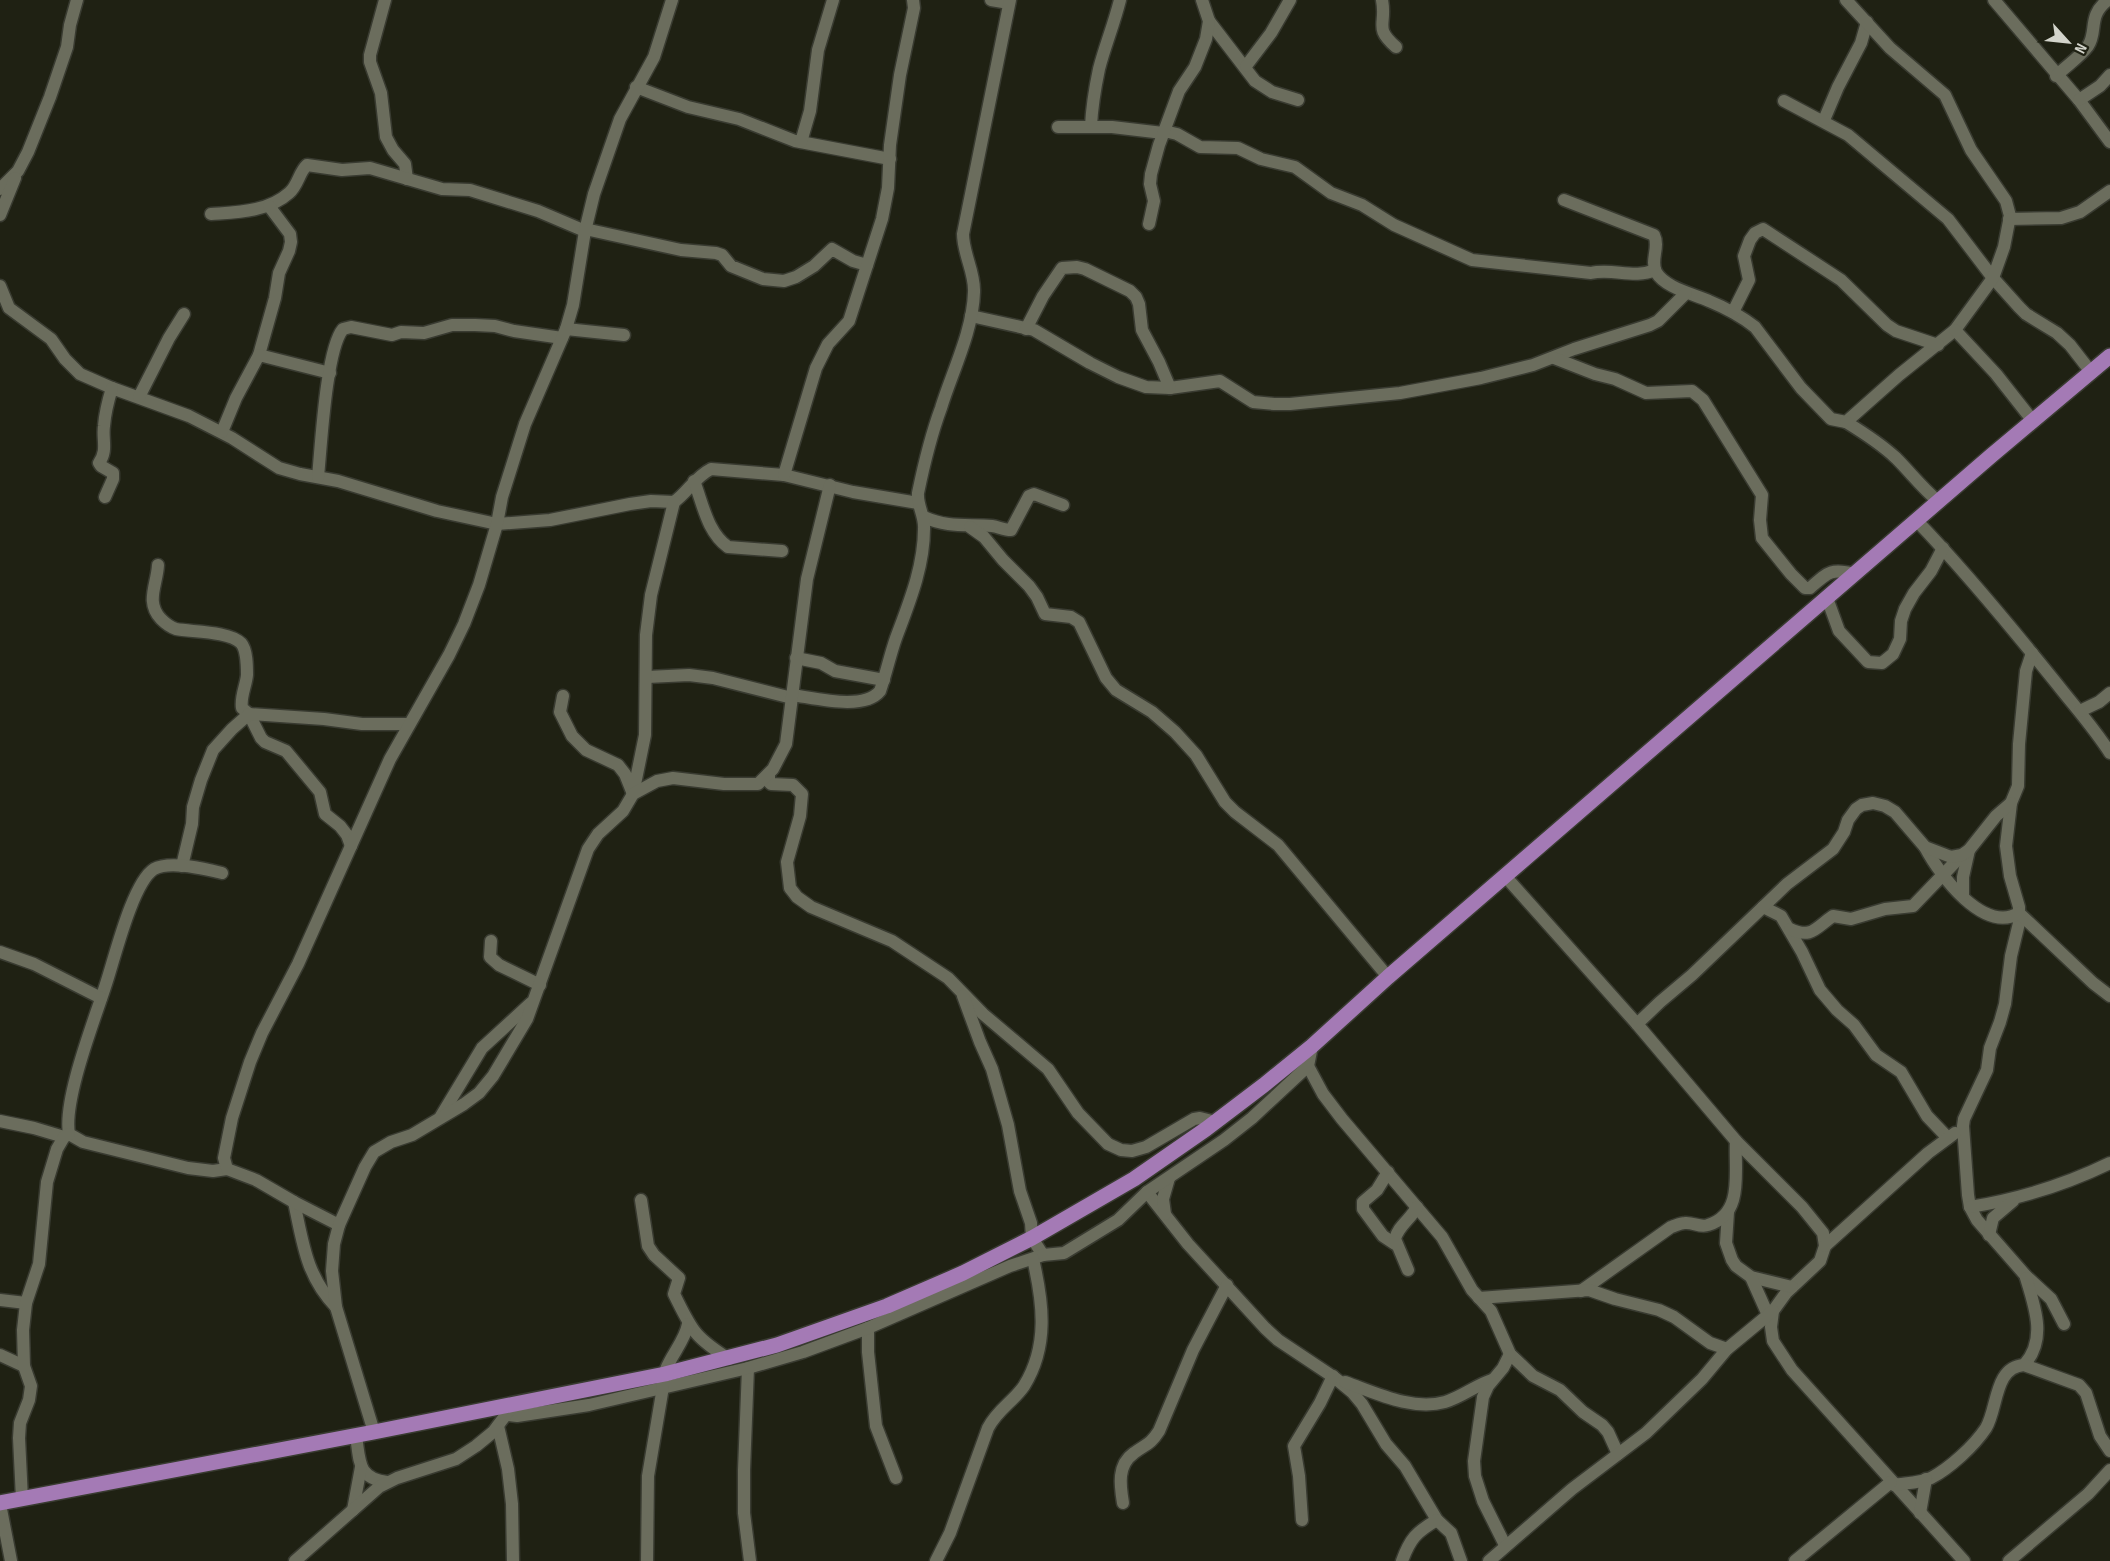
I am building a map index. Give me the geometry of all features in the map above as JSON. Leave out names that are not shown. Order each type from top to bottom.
[{"type":"main road","points":[[0,1504],[374,1432],[510,1410],[664,1380],[777,1345],[887,1306],[963,1274],[1032,1238],[1134,1179],[1216,1122],[1312,1046],[1388,977],[2110,356]]},
{"type":"street","points":[[0,215],[50,97],[67,47],[77,0]]},
{"type":"street","points":[[385,0],[370,62],[381,93],[386,137],[405,164],[407,179]]},
{"type":"street","points":[[227,1169],[224,1158],[230,1128],[250,1062],[262,1033],[297,964],[390,759],[465,624],[479,585],[497,524],[502,497],[525,424],[564,333],[573,305],[585,230],[608,152],[620,118],[654,57],[672,0]]},
{"type":"street","points":[[801,141],[810,111],[818,50],[833,0]]},
{"type":"street","points":[[647,677],[689,675],[713,678],[792,697],[855,703],[870,700],[880,691],[912,596],[921,552],[924,517],[918,503],[922,474],[940,408],[954,373],[971,316],[974,291],[963,234],[1010,2],[991,0]]},
{"type":"street","points":[[1091,126],[1098,75],[1120,0]]},
{"type":"street","points":[[1202,0],[1209,21],[1246,66],[1255,81],[1272,92],[1298,100]]},
{"type":"street","points":[[1246,66],[1271,33],[1290,0]]},
{"type":"street","points":[[1382,0],[1381,28],[1396,48]]},
{"type":"street","points":[[1846,0],[1890,48],[1946,95],[1971,150],[2006,201],[2009,219],[2004,247],[1993,278],[1955,330],[1846,422]]},
{"type":"street","points":[[1994,0],[2079,100],[2110,142]]},
{"type":"street","points":[[2056,75],[2089,45],[2095,15],[2108,0]]},
{"type":"street","points":[[784,475],[817,366],[828,344],[849,321],[882,219],[888,188],[900,75],[914,1]]},
{"type":"street","points":[[1149,224],[1154,201],[1150,184],[1151,174],[1163,132],[1179,91],[1195,67],[1206,39],[1209,21]]},
{"type":"street","points":[[1824,120],[1861,43],[1867,22]]},
{"type":"street","points":[[2079,100],[2100,86],[2110,75]]},
{"type":"street","points":[[636,87],[688,107],[739,119],[773,133],[801,141],[890,159]]},
{"type":"street","points":[[1784,100],[1824,120],[1857,141],[1948,219],[1993,278],[2026,314],[2057,333],[2070,345],[2091,372]]},
{"type":"street","points":[[1058,127],[1091,126],[1163,132],[1177,134],[1200,147],[1238,148],[1261,159],[1295,168],[1331,193],[1362,205],[1394,225],[1472,260],[1592,273],[1605,270],[1637,273],[1655,270]]},
{"type":"street","points":[[211,214],[269,206],[290,193],[307,165],[342,170],[370,168],[451,190],[470,190],[538,211],[585,230],[672,249],[716,253],[722,255],[731,266],[763,279],[784,281],[796,277],[814,266],[832,249],[867,266]]},
{"type":"street","points":[[0,189],[18,171]]},
{"type":"street","points":[[2009,219],[2061,218],[2080,212],[2110,191]]},
{"type":"street","points":[[1564,200],[1654,235],[1657,240],[1655,270]]},
{"type":"street","points":[[222,432],[236,398],[259,355],[275,298],[279,273],[291,242],[290,234],[269,206]]},
{"type":"street","points":[[1733,312],[1749,280],[1744,256],[1750,240],[1755,233],[1763,229],[1841,280],[1896,331],[1938,345]]},
{"type":"street","points":[[1026,329],[1043,296],[1062,268],[1085,269],[1130,291],[1136,297],[1142,330],[1160,362],[1170,388]]},
{"type":"street","points":[[1655,270],[1670,284],[1733,312],[1755,327],[1794,382],[1831,419],[1846,422],[1879,444],[1939,502]]},
{"type":"street","points":[[0,286],[4,306],[51,339],[65,359],[80,374],[189,416],[222,432],[279,468],[382,493],[437,511],[497,524],[550,520],[651,501],[674,502],[687,493],[702,473],[711,469],[784,475],[853,492],[918,503]]},
{"type":"street","points":[[971,316],[1034,330],[1118,377],[1146,387],[1170,388],[1220,381],[1253,402],[1290,404],[1426,389],[1481,378],[1554,358],[1574,349],[1650,325],[1658,321],[1686,293]]},
{"type":"street","points":[[139,397],[184,314]]},
{"type":"street","points":[[318,477],[336,338],[346,327],[393,335],[401,332],[424,333],[452,325],[624,335]]},
{"type":"street","points":[[1955,330],[1996,374],[2033,421]]},
{"type":"street","points":[[259,355],[330,373]]},
{"type":"street","points":[[1554,358],[1615,379],[1646,393],[1692,391],[1703,400],[1762,495],[1760,520],[1762,538],[1791,574],[1805,588],[1810,588],[1832,570],[1855,574]]},
{"type":"street","points":[[105,497],[113,473],[99,463],[106,452],[103,433],[112,388]]},
{"type":"street","points":[[694,481],[709,524],[722,543],[728,547],[782,551]]},
{"type":"street","points":[[633,794],[657,781],[673,778],[753,785],[764,781],[769,774],[786,744],[807,579],[830,485]]},
{"type":"street","points":[[924,517],[936,522],[970,527],[991,526],[1011,530],[1028,498],[1034,494],[1063,505]]},
{"type":"street","points":[[374,1432],[336,1307],[332,1271],[334,1244],[339,1225],[374,1152],[391,1142],[412,1135],[479,1093],[486,1084],[527,1019],[588,849],[598,834],[623,811],[633,794],[645,735],[646,635],[651,595],[674,502]]},
{"type":"street","points":[[1917,521],[1984,593],[2096,731],[2110,753]]},
{"type":"street","points":[[970,527],[984,537],[1029,586],[1045,614],[1071,617],[1079,622],[1110,684],[1116,690],[1152,711],[1175,732],[1196,755],[1225,802],[1278,845],[1388,977]]},
{"type":"street","points":[[1827,598],[1839,631],[1868,662],[1882,663],[1897,647],[1905,609],[1944,548]]},
{"type":"street","points":[[158,565],[158,576],[151,600],[153,608],[170,628],[226,636],[240,641],[244,648],[247,674],[241,702],[242,708],[249,714],[261,738],[291,756],[320,792],[326,814],[340,826],[351,846]]},
{"type":"street","points":[[2032,653],[2026,671],[2019,744],[2018,786],[2011,802],[2006,846],[2019,913],[2007,977],[2005,1004],[1990,1048],[1987,1070],[1964,1119],[1963,1126],[1970,1208],[1989,1235],[2026,1276],[2051,1299],[2064,1324]]},
{"type":"street","points":[[796,658],[820,663],[835,671],[884,680]]},
{"type":"street","points":[[2079,711],[2110,693]]},
{"type":"street","points":[[563,696],[560,712],[572,735],[586,750],[618,765],[625,774],[633,794]]},
{"type":"street","points":[[182,866],[192,824],[193,807],[213,750],[249,714],[324,718],[362,724],[408,724]]},
{"type":"street","points":[[769,774],[769,783],[793,785],[802,794],[800,816],[787,862],[790,888],[797,897],[811,907],[857,928],[881,935],[948,978],[996,1026],[1048,1069],[1078,1113],[1108,1144],[1121,1150],[1132,1151],[1146,1147],[1194,1119],[1200,1118],[1216,1122]]},
{"type":"street","points":[[1790,929],[1807,934],[1833,916],[1851,919],[1885,909],[1913,906],[2011,802]]},
{"type":"street","points":[[1637,1024],[1700,968],[1787,884],[1833,849],[1848,820],[1862,805],[1874,803],[1895,812],[1925,848],[1943,875],[1981,912],[2010,918],[2019,913]]},
{"type":"street","points":[[1925,848],[1951,857],[1965,853]]},
{"type":"street","points":[[1964,896],[1965,853]]},
{"type":"street","points":[[22,1499],[20,1422],[32,1386],[24,1366],[22,1330],[26,1303],[39,1264],[47,1182],[57,1149],[67,1135],[74,1088],[127,916],[142,884],[153,870],[161,866],[182,866],[222,873]]},
{"type":"street","points":[[1489,1561],[1572,1489],[1646,1433],[1702,1379],[1727,1348],[1771,1313],[1792,1287],[1820,1261],[1825,1246],[1823,1233],[1802,1207],[1736,1141],[1637,1024],[1506,877]]},
{"type":"street","points":[[1763,907],[1781,916],[1790,929],[1820,990],[1854,1025],[1876,1055],[1901,1072],[1928,1116],[1948,1138]]},
{"type":"street","points":[[2019,913],[2093,983],[2110,996]]},
{"type":"street","points":[[491,941],[490,957],[499,965],[540,985]]},
{"type":"street","points":[[0,952],[34,964],[101,998]]},
{"type":"street","points":[[936,1561],[950,1533],[988,1428],[994,1416],[1015,1398],[1025,1385],[1039,1349],[1041,1337],[1042,1303],[1038,1257],[1032,1238],[1031,1223],[1020,1191],[1008,1125],[992,1069],[961,992]]},
{"type":"street","points":[[441,1116],[482,1048],[536,998]]},
{"type":"street","points":[[664,1380],[748,1368],[804,1352],[868,1328],[1010,1266],[1038,1257],[1064,1253],[1118,1220],[1147,1192],[1224,1140],[1252,1118],[1308,1066],[1312,1046]]},
{"type":"street","points":[[1308,1066],[1323,1094],[1442,1237],[1472,1290],[1491,1311],[1510,1354],[1533,1376],[1560,1390],[1602,1425],[1608,1432],[1618,1454]]},
{"type":"street","points":[[0,1121],[67,1135],[83,1142],[161,1162],[213,1171],[227,1169],[256,1179],[339,1225]]},
{"type":"street","points":[[1825,1246],[1928,1153],[1963,1126]]},
{"type":"street","points":[[1736,1141],[1737,1185],[1728,1212],[1726,1243],[1736,1266],[1750,1277],[1771,1313],[1773,1341],[1792,1370],[1964,1561]]},
{"type":"street","points":[[1970,1208],[2015,1198],[2086,1175],[2110,1163]]},
{"type":"street","points":[[1388,1172],[1377,1190],[1363,1202],[1363,1209],[1383,1236],[1395,1244],[1408,1270]]},
{"type":"street","points":[[1165,1214],[1163,1199],[1169,1178]]},
{"type":"street","points":[[1147,1192],[1188,1244],[1278,1340],[1334,1377],[1352,1392],[1371,1416],[1386,1444],[1405,1466],[1437,1520],[1451,1533],[1461,1561]]},
{"type":"street","points":[[1989,1235],[1993,1218],[2015,1198]]},
{"type":"street","points":[[641,1200],[648,1246],[654,1255],[679,1278],[674,1294],[688,1324],[703,1342],[729,1359]]},
{"type":"street","points":[[294,1202],[311,1272],[322,1293],[336,1307]]},
{"type":"street","points":[[1395,1244],[1399,1228],[1413,1215],[1417,1207]]},
{"type":"street","points":[[1581,1291],[1671,1227],[1685,1222],[1703,1226],[1711,1224],[1728,1212]]},
{"type":"street","points":[[2024,1365],[2030,1359],[2037,1343],[2035,1305],[2026,1276]]},
{"type":"street","points":[[1750,1277],[1792,1287]]},
{"type":"street","points":[[1123,1503],[1120,1480],[1122,1469],[1131,1455],[1151,1443],[1159,1431],[1193,1350],[1227,1285]]},
{"type":"street","points":[[1479,1298],[1589,1290],[1659,1310],[1674,1317],[1710,1343],[1727,1348]]},
{"type":"street","points":[[0,1300],[26,1303]]},
{"type":"street","points":[[647,1561],[648,1476],[664,1380],[683,1341],[688,1324]]},
{"type":"street","points":[[868,1328],[867,1352],[876,1426],[896,1478]]},
{"type":"street","points":[[1505,1545],[1483,1501],[1475,1476],[1474,1461],[1483,1397],[1510,1354]]},
{"type":"street","points":[[0,1355],[24,1366]]},
{"type":"street","points":[[1795,1561],[1893,1483],[1931,1477],[1972,1447],[1991,1417],[2002,1380],[2008,1371],[2018,1365],[2024,1365],[2079,1385],[2086,1393],[2100,1437],[2110,1451]]},
{"type":"street","points":[[748,1368],[744,1504],[750,1561]]},
{"type":"street","points":[[1334,1377],[1404,1402],[1432,1404],[1453,1399],[1492,1380]]},
{"type":"street","points":[[1302,1520],[1294,1446],[1334,1377]]},
{"type":"street","points":[[295,1561],[387,1482],[456,1459],[493,1432],[510,1410]]},
{"type":"street","points":[[498,1426],[508,1469],[512,1504],[513,1561]]},
{"type":"street","points":[[352,1511],[361,1467],[356,1436]]},
{"type":"street","points":[[361,1467],[366,1475],[387,1482]]},
{"type":"street","points":[[2009,1561],[2088,1494],[2110,1470]]},
{"type":"street","points":[[1920,1513],[1926,1479]]},
{"type":"street","points":[[0,1504],[11,1561]]},
{"type":"street","points":[[1402,1561],[1410,1542],[1418,1532],[1437,1520]]},
{"type":"street","points":[[948,1561],[950,1533]]}]
